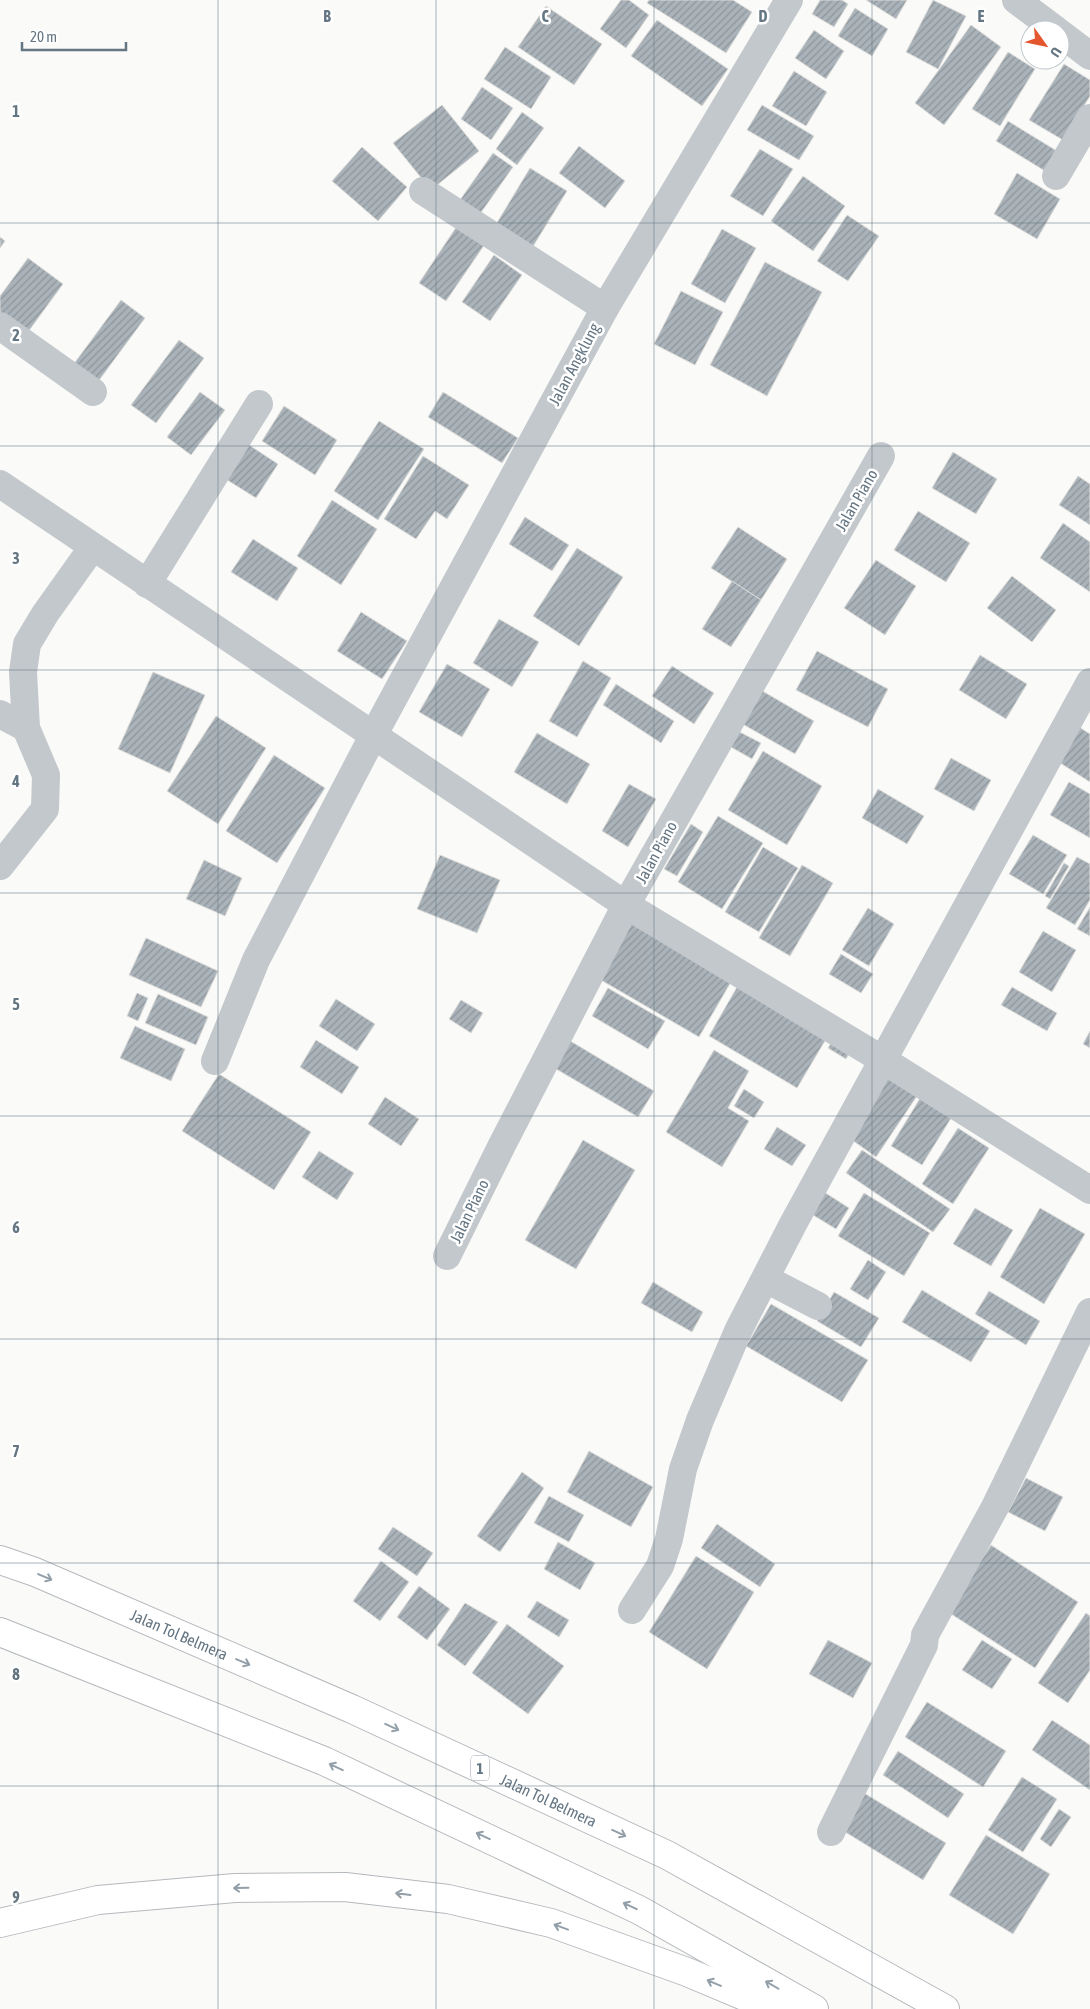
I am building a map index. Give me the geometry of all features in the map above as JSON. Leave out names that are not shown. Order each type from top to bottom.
[{"type":"highway","name":"Jalan Tol Belmera","points":[[0,1560],[34,1572],[352,1709],[667,1855],[945,2009]]},
{"type":"highway","points":[[0,1632],[324,1761],[639,1910],[814,2009]]},
{"type":"highway","points":[[0,1924],[98,1900],[235,1888],[355,1888],[448,1899],[550,1923],[688,1972],[775,2009]]},
{"type":"street","name":"Jalan Angklung","points":[[216,1061],[256,960],[373,736],[605,308],[789,0]]},
{"type":"street","points":[[1016,0],[1043,20]]},
{"type":"street","points":[[1070,41],[1090,56]]},
{"type":"street","points":[[1056,176],[1090,118]]},
{"type":"street","points":[[424,191],[605,308]]},
{"type":"street","points":[[0,326],[92,392]]},
{"type":"street","points":[[147,584],[259,404]]},
{"type":"street","name":"Jalan Piano","points":[[447,1256],[626,905],[881,456]]},
{"type":"street","points":[[0,484],[92,548],[626,905],[883,1060],[1090,1190]]},
{"type":"street","points":[[0,866],[45,809],[46,775],[26,728],[23,672],[27,644],[45,614],[92,548]]},
{"type":"street","points":[[632,1610],[660,1566],[669,1539],[682,1469],[700,1420],[738,1332],[793,1224],[1090,682]]},
{"type":"street","points":[[0,714],[26,728]]},
{"type":"street","points":[[766,1279],[818,1306]]},
{"type":"street","points":[[831,1832],[924,1644],[926,1635],[995,1507],[1090,1312]]},
{"type":"building","points":[[621,0],[629,0],[649,15],[626,48],[600,29]]},
{"type":"building","points":[[649,0],[733,0],[752,12],[726,53],[647,3]]},
{"type":"building","points":[[820,0],[842,0],[848,4],[834,27],[812,14]]},
{"type":"building","points":[[866,0],[907,0],[896,19]]},
{"type":"building","points":[[933,0],[966,16],[938,69],[906,52]]},
{"type":"building","points":[[546,6],[602,44],[574,85],[518,47]]},
{"type":"building","points":[[855,8],[888,29],[872,56],[838,36]]},
{"type":"building","points":[[657,20],[728,69],[702,106],[631,56]]},
{"type":"building","points":[[971,25],[1001,47],[944,125],[915,103]]},
{"type":"building","points":[[814,30],[844,51],[826,79],[795,58]]},
{"type":"building","points":[[505,47],[551,77],[531,109],[484,79]]},
{"type":"building","points":[[1008,52],[1020,60],[1020,70],[1034,70],[1000,126],[972,109]]},
{"type":"building","points":[[1070,68],[1090,80],[1090,96],[1063,140],[1029,120],[1060,70],[1070,70]]},
{"type":"building","points":[[794,71],[827,92],[806,126],[772,106]]},
{"type":"building","points":[[482,87],[513,108],[491,140],[461,119]]},
{"type":"building","points":[[442,105],[479,151],[431,190],[393,143]]},
{"type":"building","points":[[762,105],[814,136],[799,160],[747,130]]},
{"type":"building","points":[[522,112],[544,128],[517,165],[496,149]]},
{"type":"building","points":[[1008,121],[1057,151],[1045,171],[996,141]]},
{"type":"building","points":[[579,146],[625,181],[605,208],[559,173]]},
{"type":"building","points":[[362,147],[407,187],[378,221],[332,181]]},
{"type":"building","points":[[760,149],[793,169],[763,216],[730,196]]},
{"type":"building","points":[[493,153],[513,167],[480,214],[460,200]]},
{"type":"building","points":[[530,168],[567,191],[532,248],[495,226]]},
{"type":"building","points":[[1017,173],[1060,199],[1037,239],[994,214]]},
{"type":"building","points":[[803,176],[845,206],[813,251],[771,221]]},
{"type":"building","points":[[847,215],[879,236],[848,281],[817,261]]},
{"type":"building","points":[[457,226],[485,244],[446,301],[419,283]]},
{"type":"building","points":[[722,229],[756,248],[725,303],[691,284]]},
{"type":"building","points":[[0,237],[5,241],[0,248]]},
{"type":"building","points":[[494,255],[522,275],[490,321],[462,302]]},
{"type":"building","points":[[28,258],[63,284],[25,336],[0,318],[0,296]]},
{"type":"building","points":[[765,262],[822,292],[767,396],[710,365]]},
{"type":"building","points":[[681,291],[723,312],[695,365],[654,344]]},
{"type":"building","points":[[121,300],[145,318],[97,383],[73,365]]},
{"type":"building","points":[[179,340],[204,358],[156,423],[131,405]]},
{"type":"building","points":[[200,392],[225,410],[191,455],[167,437]]},
{"type":"building","points":[[443,392],[518,438],[502,463],[428,417]]},
{"type":"building","points":[[284,406],[337,440],[315,475],[262,441]]},
{"type":"building","points":[[379,421],[424,449],[378,520],[334,491]]},
{"type":"building","points":[[246,443],[278,464],[256,498],[224,478]]},
{"type":"building","points":[[953,452],[997,479],[976,514],[932,488]]},
{"type":"building","points":[[423,456],[469,485],[447,519],[435,511],[416,539],[384,519]]},
{"type":"building","points":[[1078,476],[1090,484],[1090,525],[1059,505]]},
{"type":"building","points":[[332,500],[377,529],[341,585],[297,556]]},
{"type":"building","points":[[918,511],[970,543],[946,582],[894,550]]},
{"type":"building","points":[[525,517],[569,545],[552,571],[509,544]]},
{"type":"building","points":[[1063,523],[1090,542],[1090,592],[1040,558]]},
{"type":"building","points":[[738,527],[787,559],[761,600],[711,568]]},
{"type":"building","points":[[253,539],[298,568],[277,601],[231,572]]},
{"type":"building","points":[[577,548],[623,577],[579,646],[533,616]]},
{"type":"building","points":[[876,560],[916,586],[885,635],[844,608]]},
{"type":"building","points":[[1012,576],[1056,610],[1032,642],[987,608]]},
{"type":"building","points":[[732,581],[761,600],[731,647],[702,629]]},
{"type":"building","points":[[361,612],[407,641],[382,679],[337,651]]},
{"type":"building","points":[[499,619],[539,642],[512,687],[473,663]]},
{"type":"building","points":[[817,651],[888,689],[868,727],[796,690]]},
{"type":"building","points":[[980,655],[1027,684],[1006,719],[959,690]]},
{"type":"building","points":[[583,661],[611,678],[577,737],[549,721]]},
{"type":"building","points":[[447,664],[490,689],[462,737],[419,712]]},
{"type":"building","points":[[672,666],[714,693],[694,724],[652,696]]},
{"type":"building","points":[[153,672],[205,695],[170,773],[118,749]]},
{"type":"building","points":[[616,684],[674,721],[661,743],[603,705]]},
{"type":"building","points":[[759,689],[814,721],[795,754],[739,722]]},
{"type":"building","points":[[216,716],[266,748],[218,824],[167,791]]},
{"type":"building","points":[[1079,727],[1090,734],[1090,782],[1057,761]]},
{"type":"building","points":[[732,728],[761,743],[752,759],[722,742]]},
{"type":"building","points":[[537,733],[590,764],[567,804],[514,772]]},
{"type":"building","points":[[763,751],[822,786],[787,845],[728,810]]},
{"type":"building","points":[[274,755],[325,788],[277,863],[226,831]]},
{"type":"building","points":[[951,758],[991,780],[974,811],[934,789]]},
{"type":"building","points":[[1069,782],[1090,794],[1090,838],[1050,815]]},
{"type":"building","points":[[629,784],[656,799],[628,847],[602,831]]},
{"type":"building","points":[[878,789],[924,816],[907,844],[862,818]]},
{"type":"building","points":[[718,816],[763,843],[722,909],[678,882]]},
{"type":"building","points":[[691,824],[703,832],[677,876],[664,869]]},
{"type":"building","points":[[1033,835],[1067,855],[1043,894],[1009,874]]},
{"type":"building","points":[[763,847],[798,868],[759,932],[725,912]]},
{"type":"building","points":[[440,855],[500,880],[477,933],[417,909]]},
{"type":"building","points":[[1077,857],[1090,864],[1090,900],[1075,925],[1046,908]]},
{"type":"building","points":[[204,860],[242,878],[225,916],[186,899]]},
{"type":"building","points":[[1064,863],[1069,866],[1050,899],[1045,896]]},
{"type":"building","points":[[802,865],[833,883],[790,956],[759,938]]},
{"type":"building","points":[[1090,907],[1090,936],[1077,929]]},
{"type":"building","points":[[868,908],[894,924],[869,966],[842,950]]},
{"type":"building","points":[[632,915],[735,975],[699,1037],[594,976]]},
{"type":"building","points":[[1043,931],[1076,950],[1052,992],[1019,972]]},
{"type":"building","points":[[146,938],[218,971],[201,1007],[129,975]]},
{"type":"building","points":[[841,954],[873,974],[861,993],[829,974]]},
{"type":"building","points":[[737,987],[826,1039],[797,1088],[709,1036]]},
{"type":"building","points":[[1012,987],[1057,1013],[1047,1031],[1001,1005]]},
{"type":"building","points":[[608,988],[665,1021],[648,1049],[592,1016]]},
{"type":"building","points":[[137,993],[148,998],[138,1021],[127,1016]]},
{"type":"building","points":[[158,994],[208,1017],[196,1045],[145,1023]]},
{"type":"building","points":[[336,999],[375,1024],[357,1051],[319,1026]]},
{"type":"building","points":[[461,1000],[483,1013],[471,1033],[449,1019]]},
{"type":"building","points":[[135,1026],[185,1049],[171,1081],[120,1058]]},
{"type":"building","points":[[1090,1031],[1090,1048],[1083,1044]]},
{"type":"building","points":[[835,1037],[852,1047],[846,1059],[828,1048]]},
{"type":"building","points":[[567,1039],[654,1091],[638,1117],[551,1066]]},
{"type":"building","points":[[316,1040],[359,1067],[342,1094],[300,1067]]},
{"type":"building","points":[[714,1050],[749,1071],[728,1108],[749,1121],[722,1167],[666,1132]]},
{"type":"building","points":[[219,1074],[311,1132],[274,1190],[182,1131]]},
{"type":"building","points":[[886,1075],[917,1096],[876,1157],[845,1135]]},
{"type":"building","points":[[744,1089],[764,1102],[754,1118],[734,1106]]},
{"type":"building","points":[[922,1095],[953,1115],[922,1165],[891,1146]]},
{"type":"building","points":[[385,1097],[419,1119],[401,1146],[368,1124]]},
{"type":"building","points":[[777,1127],[806,1145],[792,1166],[764,1149]]},
{"type":"building","points":[[958,1128],[989,1148],[953,1204],[922,1184]]},
{"type":"building","points":[[583,1140],[635,1170],[576,1269],[525,1240]]},
{"type":"building","points":[[862,1150],[950,1209],[933,1232],[846,1173]]},
{"type":"building","points":[[319,1151],[354,1173],[337,1200],[302,1177]]},
{"type":"building","points":[[821,1190],[849,1208],[836,1229],[808,1212]]},
{"type":"building","points":[[864,1193],[930,1233],[904,1276],[838,1236]]},
{"type":"building","points":[[975,1208],[1013,1230],[991,1266],[953,1244]]},
{"type":"building","points":[[1040,1208],[1085,1234],[1044,1304],[1000,1277]]},
{"type":"building","points":[[868,1260],[886,1272],[868,1300],[850,1289]]},
{"type":"building","points":[[653,1282],[703,1312],[692,1332],[641,1303]]},
{"type":"building","points":[[922,1290],[990,1331],[971,1362],[902,1322]]},
{"type":"building","points":[[989,1291],[1040,1321],[1026,1345],[975,1314]]},
{"type":"building","points":[[834,1292],[879,1318],[861,1347],[817,1321]]},
{"type":"building","points":[[771,1304],[868,1360],[842,1402],[746,1346]]},
{"type":"building","points":[[589,1451],[653,1487],[631,1527],[567,1492]]},
{"type":"building","points":[[522,1472],[544,1488],[500,1552],[477,1536]]},
{"type":"building","points":[[1026,1478],[1063,1497],[1045,1531],[1008,1512]]},
{"type":"building","points":[[549,1496],[584,1515],[569,1542],[534,1523]]},
{"type":"building","points":[[717,1524],[775,1564],[760,1587],[701,1548]]},
{"type":"building","points":[[393,1527],[433,1553],[417,1576],[378,1549]]},
{"type":"building","points":[[558,1542],[595,1563],[580,1590],[544,1569]]},
{"type":"building","points":[[991,1545],[1078,1602],[1035,1668],[948,1612]]},
{"type":"building","points":[[696,1556],[754,1592],[707,1669],[649,1632]]},
{"type":"building","points":[[381,1561],[409,1582],[380,1621],[353,1601]]},
{"type":"building","points":[[419,1586],[450,1609],[427,1640],[397,1617]]},
{"type":"building","points":[[537,1601],[569,1620],[559,1637],[527,1617]]},
{"type":"building","points":[[465,1603],[498,1622],[465,1666],[437,1645]]},
{"type":"building","points":[[1086,1613],[1090,1616],[1090,1670],[1068,1703],[1038,1683]]},
{"type":"building","points":[[507,1624],[564,1666],[528,1714],[472,1673]]},
{"type":"building","points":[[828,1640],[872,1663],[853,1698],[809,1674]]},
{"type":"building","points":[[982,1640],[1012,1659],[992,1689],[962,1670]]},
{"type":"building","points":[[927,1702],[1006,1751],[983,1787],[905,1737]]},
{"type":"building","points":[[1052,1720],[1090,1745],[1090,1790],[1032,1750]]},
{"type":"building","points":[[898,1751],[964,1794],[948,1818],[883,1775]]},
{"type":"building","points":[[1022,1777],[1057,1799],[1023,1852],[988,1830]]},
{"type":"building","points":[[864,1793],[946,1843],[923,1880],[842,1830]]},
{"type":"building","points":[[1059,1809],[1071,1817],[1051,1847],[1040,1839]]},
{"type":"building","points":[[986,1835],[1050,1874],[1013,1934],[949,1895]]}]
